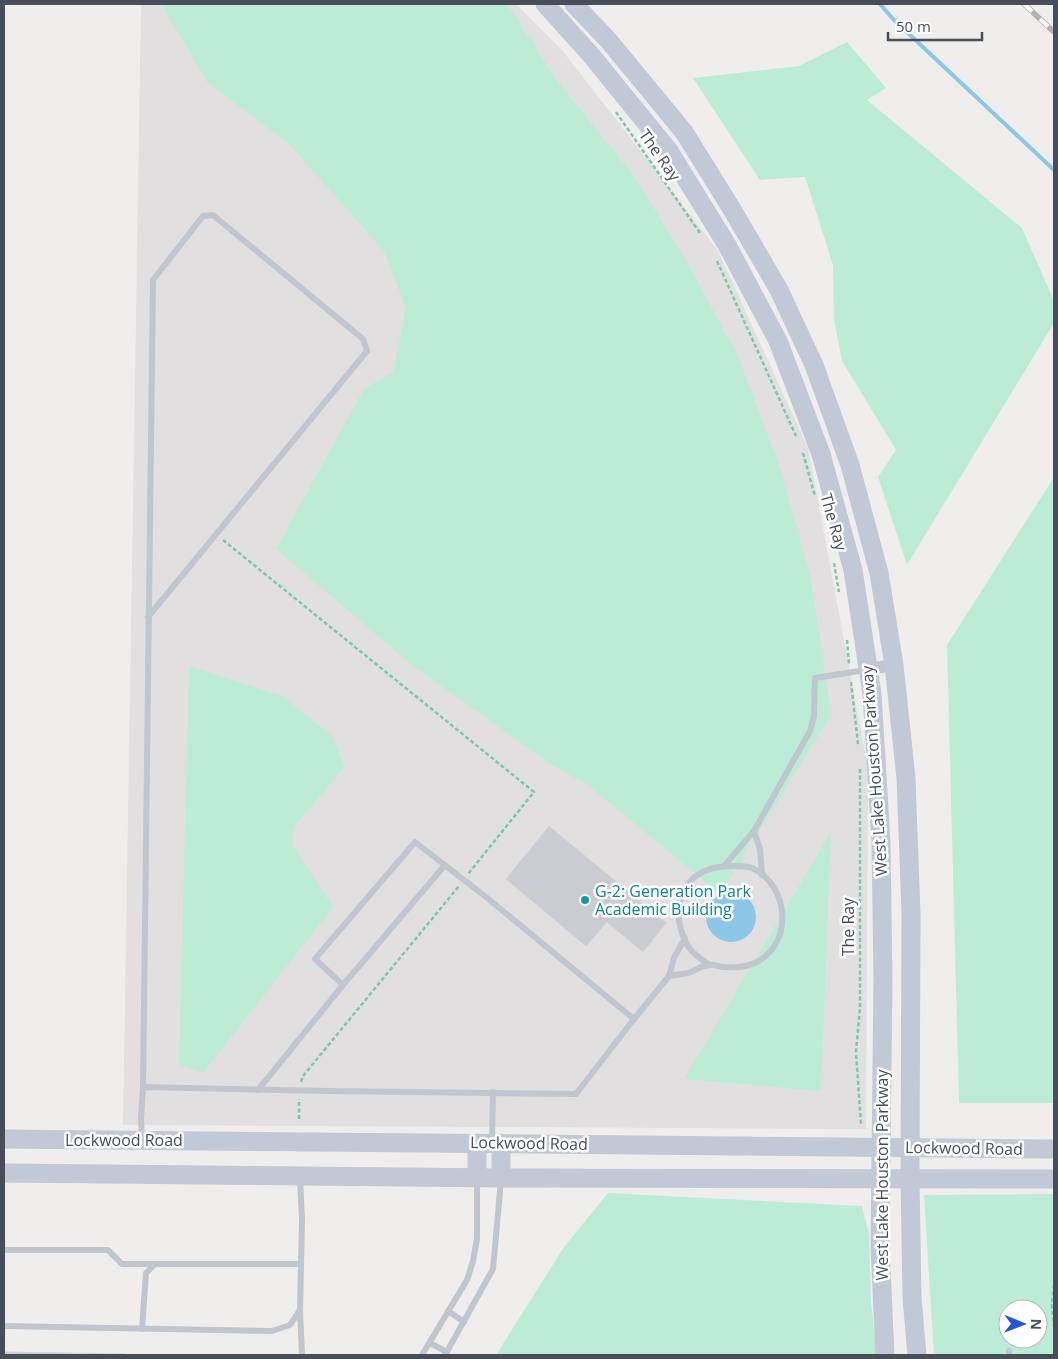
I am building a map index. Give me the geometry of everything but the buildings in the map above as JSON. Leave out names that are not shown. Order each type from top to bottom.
[{"type":"main road","name":"West Lake Houston Parkway","points":[[544,4],[591,55],[669,151],[728,245],[778,342],[821,454],[850,560],[859,671],[872,694],[881,842],[883,980],[880,1264],[885,1355]]},
{"type":"main road","name":"West Lake Houston Parkway","points":[[574,4],[609,40],[684,132],[779,290],[814,366],[850,465],[878,573],[894,665],[906,778],[911,913],[910,1178],[912,1298],[917,1355]]},
{"type":"main road","name":"Lockwood Road","points":[[4,1139],[1054,1149]]},
{"type":"main road","points":[[477,1178],[490,1143]]},
{"type":"main road","points":[[490,1143],[501,1178]]},
{"type":"main road","name":"Lockwood Road","points":[[4,1173],[477,1178],[1054,1179]]},
{"type":"street","points":[[859,671],[894,665]]},
{"type":"lane","points":[[142,1140],[141,1119],[144,1087],[148,617],[153,280],[204,216],[213,215],[363,339],[367,351],[148,617]]},
{"type":"lane","points":[[724,866],[754,831],[810,732],[814,716],[815,678],[859,671]]},
{"type":"lane","points":[[754,831],[760,849],[762,875]]},
{"type":"lane","points":[[343,985],[315,959],[415,842],[634,1019]]},
{"type":"lane","points":[[258,1090],[343,985],[445,865]]},
{"type":"lane","points":[[712,867],[752,868],[762,875],[774,889],[781,908],[782,930],[775,947],[758,961],[748,966],[726,968],[709,965],[691,950],[685,938],[678,914],[684,890],[691,880],[712,867]]},
{"type":"lane","points":[[144,1087],[576,1094],[669,976],[674,958],[685,938]]},
{"type":"lane","points":[[669,976],[687,973],[709,965]]},
{"type":"lane","points":[[490,1143],[493,1092]]},
{"type":"lane","points":[[300,1176],[302,1220],[300,1310],[302,1355]]},
{"type":"lane","points":[[422,1355],[467,1280],[473,1261],[477,1239],[477,1178]]},
{"type":"lane","points":[[430,1343],[446,1354],[493,1270],[501,1178]]},
{"type":"lane","points":[[4,1250],[108,1250],[122,1264],[301,1264]]},
{"type":"lane","points":[[142,1328],[146,1273],[155,1264]]},
{"type":"lane","points":[[4,1326],[272,1331],[290,1325],[300,1310]]},
{"type":"lane","points":[[448,1311],[464,1322]]},
{"type":"path","name":"The Ray","points":[[616,112],[700,233]]},
{"type":"path","points":[[715,258],[797,438]]},
{"type":"path","name":"The Ray","points":[[801,447],[817,501]]},
{"type":"path","points":[[216,534],[534,792],[303,1076],[299,1091],[299,1119]]},
{"type":"path","name":"The Ray","points":[[832,556],[841,600]]},
{"type":"path","points":[[846,636],[859,671],[858,744]]},
{"type":"path","name":"The Ray","points":[[860,762],[860,1007],[856,1052],[861,1125]]},
{"type":"path","points":[[1054,1285],[1052,1305],[1054,1326]]},
{"type":"shaded area","points":[[141,4],[516,4],[562,50],[718,251],[808,448],[868,768],[866,1129],[123,1125]]},
{"type":"green space","points":[[161,4],[507,4],[558,82],[634,176],[690,267],[739,359],[780,468],[811,579],[829,699],[830,717],[720,894],[588,785],[552,765],[412,665],[276,549],[364,389],[393,372],[406,308],[384,251],[288,143],[207,82]]},
{"type":"green space","points":[[847,42],[886,88],[867,100],[1022,228],[1054,301],[1054,323],[907,565],[878,477],[896,450],[842,361],[834,320],[833,265],[805,177],[760,180],[693,78],[799,66]]},
{"type":"green space","points":[[1054,477],[1054,1103],[959,1103],[947,645]]},
{"type":"green space","points":[[189,666],[282,696],[331,735],[345,767],[293,827],[292,844],[333,907],[203,1073],[179,1064]]},
{"type":"green space","points":[[831,832],[821,1091],[684,1079]]},
{"type":"green space","points":[[608,1193],[862,1206],[869,1234],[871,1302],[877,1355],[496,1355],[564,1247]]},
{"type":"green space","points":[[1054,1194],[1054,1355],[934,1355],[924,1195]]},
{"type":"water","points":[[736,892],[749,899],[755,907],[755,927],[749,935],[741,941],[726,942],[713,935],[707,927],[706,912],[713,899],[721,893]]},
{"type":"waterway","points":[[880,4],[893,19],[1054,170]]},
{"type":"railway","points":[[1024,4],[1054,32]]},
{"type":"place","name":"G-2: Generation Park Academic Building","points":[[585,900]]}]
